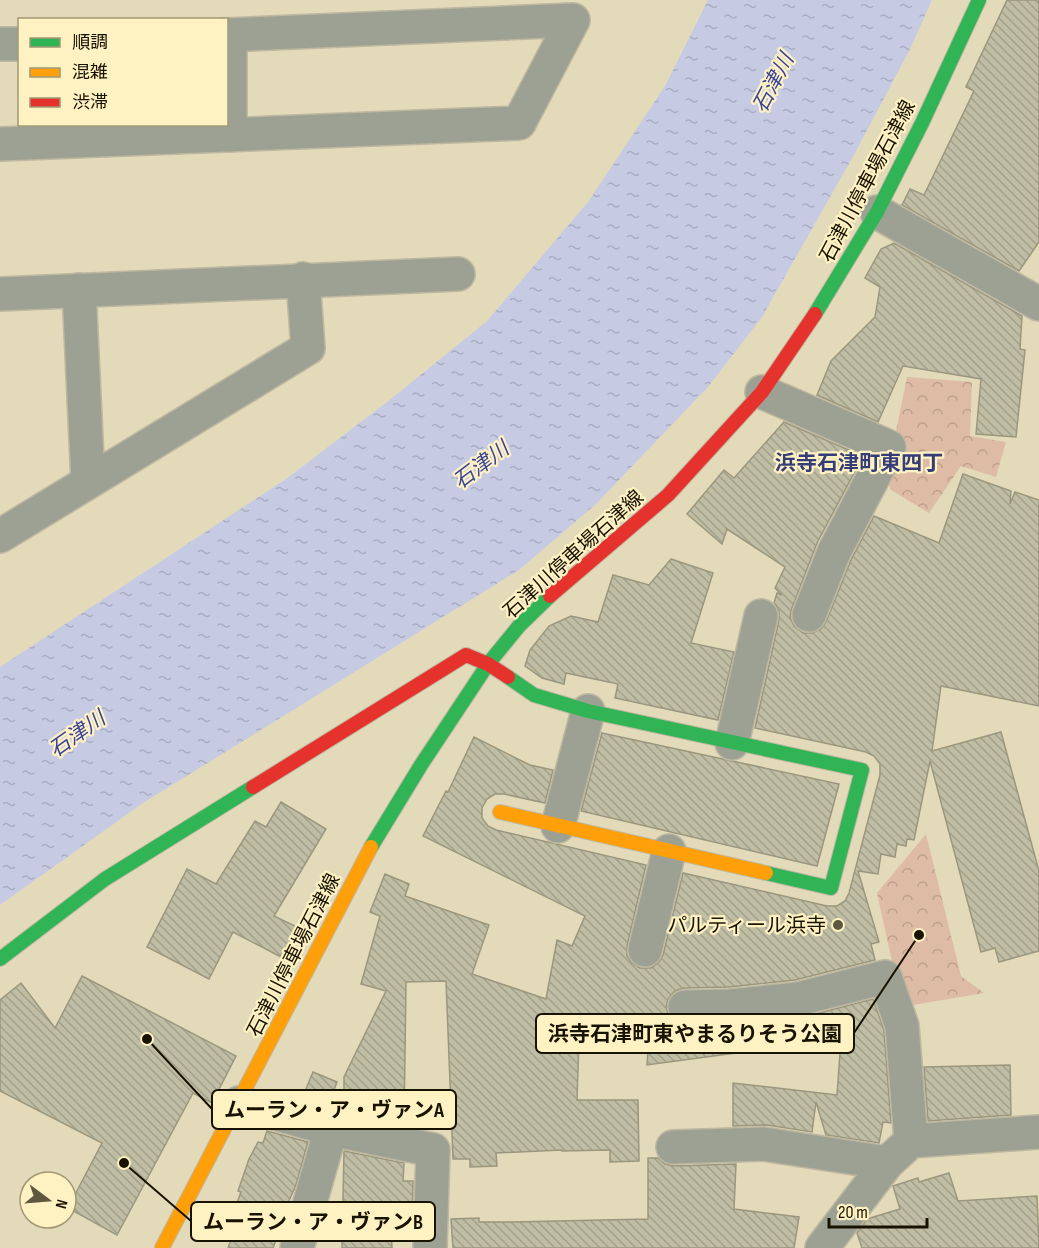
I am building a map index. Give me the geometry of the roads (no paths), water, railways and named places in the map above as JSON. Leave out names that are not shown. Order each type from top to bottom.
[{"type":"main road","name":"石津川停車場石津線","points":[[162,1248],[367,854],[421,765],[488,664],[527,618],[668,495],[762,392],[814,316],[877,212],[922,123],[979,0]]},
{"type":"main road","points":[[0,959],[105,879],[466,655],[488,664],[534,695],[588,711],[862,770],[831,888],[500,812]]},
{"type":"street","points":[[0,144],[230,135],[519,123],[573,20],[228,35],[230,135]]},
{"type":"street","points":[[0,45],[18,44]]},
{"type":"street","points":[[877,212],[1039,304]]},
{"type":"street","points":[[0,294],[458,274]]},
{"type":"street","points":[[0,536],[308,348],[303,279]]},
{"type":"street","points":[[79,290],[88,482]]},
{"type":"street","points":[[762,392],[889,447],[834,552],[810,615]]},
{"type":"street","points":[[732,742],[761,616]]},
{"type":"street","points":[[558,826],[588,711]]},
{"type":"street","points":[[645,950],[669,851]]},
{"type":"street","points":[[685,1007],[730,1006],[798,999],[885,977],[902,1026],[911,1141]]},
{"type":"street","points":[[239,1103],[331,1129],[433,1150],[430,1248]]},
{"type":"street","points":[[297,1248],[331,1129]]},
{"type":"street","points":[[822,1248],[887,1162],[911,1141],[1039,1132]]},
{"type":"street","points":[[673,1147],[764,1144],[887,1162]]},
{"type":"water","name":"石津川","points":[[708,0],[932,0],[910,49],[855,153],[762,317],[708,387],[596,504],[519,570],[143,803],[0,905],[0,667],[286,479],[391,399],[487,321],[588,202],[665,86]]},
{"type":"place","name":"パルティール浜寺","points":[[838,925]]},
{"type":"place","name":"浜寺石津町東やまるりそう公園","points":[[919,935]]},
{"type":"place","name":"ムーラン・ア・ヴァンA","points":[[147,1039]]},
{"type":"place","name":"ムーラン・ア・ヴァンB","points":[[124,1163]]},
{"type":"district","name":"浜寺石津町東四丁","points":[[859,463]]}]
